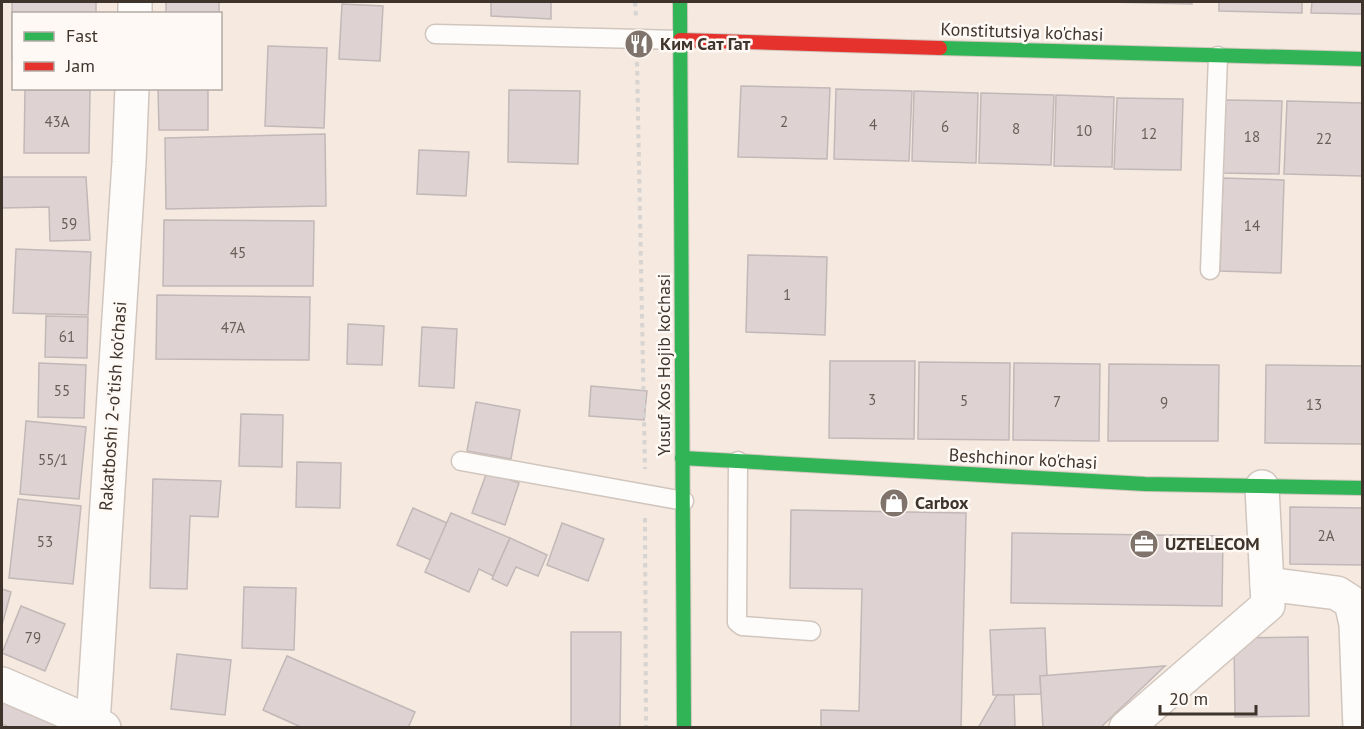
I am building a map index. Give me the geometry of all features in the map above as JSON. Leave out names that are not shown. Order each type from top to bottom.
[{"type":"street","name":"Yusuf Xos Hojib ko'chasi","points":[[680,2],[684,728]]},
{"type":"street","name":"Konstitutsiya ko'chasi","points":[[680,40],[1362,59]]},
{"type":"street","name":"Rakatboshi 2-o'tish ko'chasi","points":[[98,725],[132,90]]},
{"type":"street","name":"Beshchinor ko'chasi","points":[[682,458],[1145,484],[1362,488]]},
{"type":"street","points":[[1126,728],[1268,605],[1262,487]]},
{"type":"street","points":[[1267,585],[1337,593],[1351,602],[1356,624],[1360,728]]},
{"type":"street","points":[[2,684],[98,725]]},
{"type":"lane","points":[[435,34],[680,40]]},
{"type":"lane","points":[[1210,270],[1218,56]]},
{"type":"lane","points":[[461,461],[684,501]]},
{"type":"lane","points":[[738,461],[738,622],[742,626],[811,631]]},
{"type":"path","points":[[635,2],[636,25]]},
{"type":"path","points":[[636,60],[645,494],[646,728]]},
{"type":"building","points":[[12,2],[96,2],[96,12],[12,12]]},
{"type":"building","points":[[166,2],[219,2],[219,12],[166,12]]},
{"type":"building","points":[[491,2],[551,2],[551,19],[491,16]]},
{"type":"building","points":[[1109,2],[1192,2],[1192,4]]},
{"type":"building","points":[[1219,2],[1302,2],[1302,13],[1219,11]]},
{"type":"building","points":[[1312,2],[1362,2],[1362,14],[1311,13]]},
{"type":"building","points":[[342,4],[383,6],[380,61],[339,59]]},
{"type":"building","points":[[268,46],[327,48],[324,128],[265,126]]},
{"type":"building","points":[[741,86],[830,88],[827,159],[738,157]]},
{"type":"building","points":[[836,89],[912,91],[909,161],[834,159]]},
{"type":"building","points":[[25,90],[90,90],[89,153],[24,153]]},
{"type":"building","points":[[158,90],[208,90],[208,130],[159,130]]},
{"type":"building","points":[[509,90],[580,91],[578,164],[508,162]]},
{"type":"building","points":[[914,91],[978,93],[976,163],[912,161]]},
{"type":"building","points":[[981,93],[1054,95],[1051,165],[979,163]]},
{"type":"building","points":[[1056,95],[1114,97],[1112,167],[1054,166]]},
{"type":"building","points":[[1117,98],[1183,99],[1181,170],[1114,169]]},
{"type":"building","points":[[1225,100],[1282,101],[1279,174],[1223,173]]},
{"type":"building","points":[[1287,101],[1362,103],[1362,176],[1284,174]]},
{"type":"building","points":[[325,134],[326,206],[166,209],[165,138]]},
{"type":"building","points":[[419,150],[469,152],[466,196],[417,194]]},
{"type":"building","points":[[2,177],[86,177],[90,240],[50,241],[49,207],[2,208]]},
{"type":"building","points":[[1223,178],[1284,180],[1281,273],[1220,271]]},
{"type":"building","points":[[164,220],[314,221],[313,286],[163,286]]},
{"type":"building","points":[[16,249],[91,252],[88,315],[13,313]]},
{"type":"building","points":[[748,255],[827,257],[825,335],[746,332]]},
{"type":"building","points":[[157,295],[310,297],[309,360],[156,359]]},
{"type":"building","points":[[46,316],[88,317],[87,358],[45,357]]},
{"type":"building","points":[[348,324],[384,326],[382,365],[347,364]]},
{"type":"building","points":[[422,327],[457,329],[454,388],[419,386]]},
{"type":"building","points":[[830,361],[915,361],[914,439],[829,438]]},
{"type":"building","points":[[919,362],[1010,363],[1009,440],[918,439]]},
{"type":"building","points":[[39,363],[86,365],[84,418],[38,417]]},
{"type":"building","points":[[1014,363],[1100,364],[1099,441],[1013,440]]},
{"type":"building","points":[[1109,364],[1219,365],[1218,441],[1108,441]]},
{"type":"building","points":[[1266,365],[1362,366],[1362,444],[1265,443]]},
{"type":"building","points":[[591,386],[647,391],[644,420],[589,416]]},
{"type":"building","points":[[476,402],[520,410],[511,459],[467,451]]},
{"type":"building","points":[[241,414],[283,415],[282,467],[239,466]]},
{"type":"building","points":[[26,421],[86,427],[79,499],[20,494]]},
{"type":"building","points":[[297,462],[341,463],[340,508],[296,507]]},
{"type":"building","points":[[487,472],[519,483],[505,525],[472,513]]},
{"type":"building","points":[[153,479],[221,481],[218,517],[190,516],[187,589],[150,588]]},
{"type":"building","points":[[18,499],[81,506],[73,584],[9,578]]},
{"type":"building","points":[[1290,507],[1362,508],[1362,565],[1290,564]]},
{"type":"building","points":[[413,508],[447,523],[431,560],[397,545]]},
{"type":"building","points":[[791,510],[966,513],[961,728],[821,728],[821,710],[859,711],[862,589],[790,588]]},
{"type":"building","points":[[451,513],[510,538],[493,576],[479,569],[469,592],[425,572]]},
{"type":"building","points":[[562,523],[604,539],[588,581],[547,565]]},
{"type":"building","points":[[1012,533],[1223,536],[1222,606],[1011,603]]},
{"type":"building","points":[[510,538],[547,555],[538,576],[516,567],[507,586],[492,579]]},
{"type":"building","points":[[244,587],[296,588],[294,650],[242,648]]},
{"type":"building","points":[[2,589],[11,592],[2,625]]},
{"type":"building","points":[[21,606],[65,624],[45,671],[2,653]]},
{"type":"building","points":[[1045,628],[1047,676],[1040,676],[1041,694],[993,695],[990,630]]},
{"type":"building","points":[[571,632],[621,632],[620,728],[571,728]]},
{"type":"building","points":[[1308,637],[1309,716],[1235,717],[1234,638]]},
{"type":"building","points":[[177,654],[231,660],[225,715],[171,709]]},
{"type":"building","points":[[287,656],[415,712],[408,728],[303,728],[263,710]]},
{"type":"building","points":[[1165,666],[1100,728],[1043,728],[1040,676]]},
{"type":"building","points":[[997,695],[1014,695],[1015,728],[978,728]]},
{"type":"building","points":[[2,698],[87,728],[11,728],[2,724]]},
{"type":"traffic: fast","points":[[680,2],[684,728]]},
{"type":"traffic: fast","points":[[940,48],[1362,59]]},
{"type":"traffic: fast","points":[[682,458],[1145,484],[1362,488]]},
{"type":"traffic: jam","points":[[680,40],[940,48]]},
{"type":"place","name":"Ким Сат Гат","points":[[639,44]]},
{"type":"place","name":"Carbox","points":[[894,503]]},
{"type":"place","name":"UZTELECOM","points":[[1144,544]]}]
